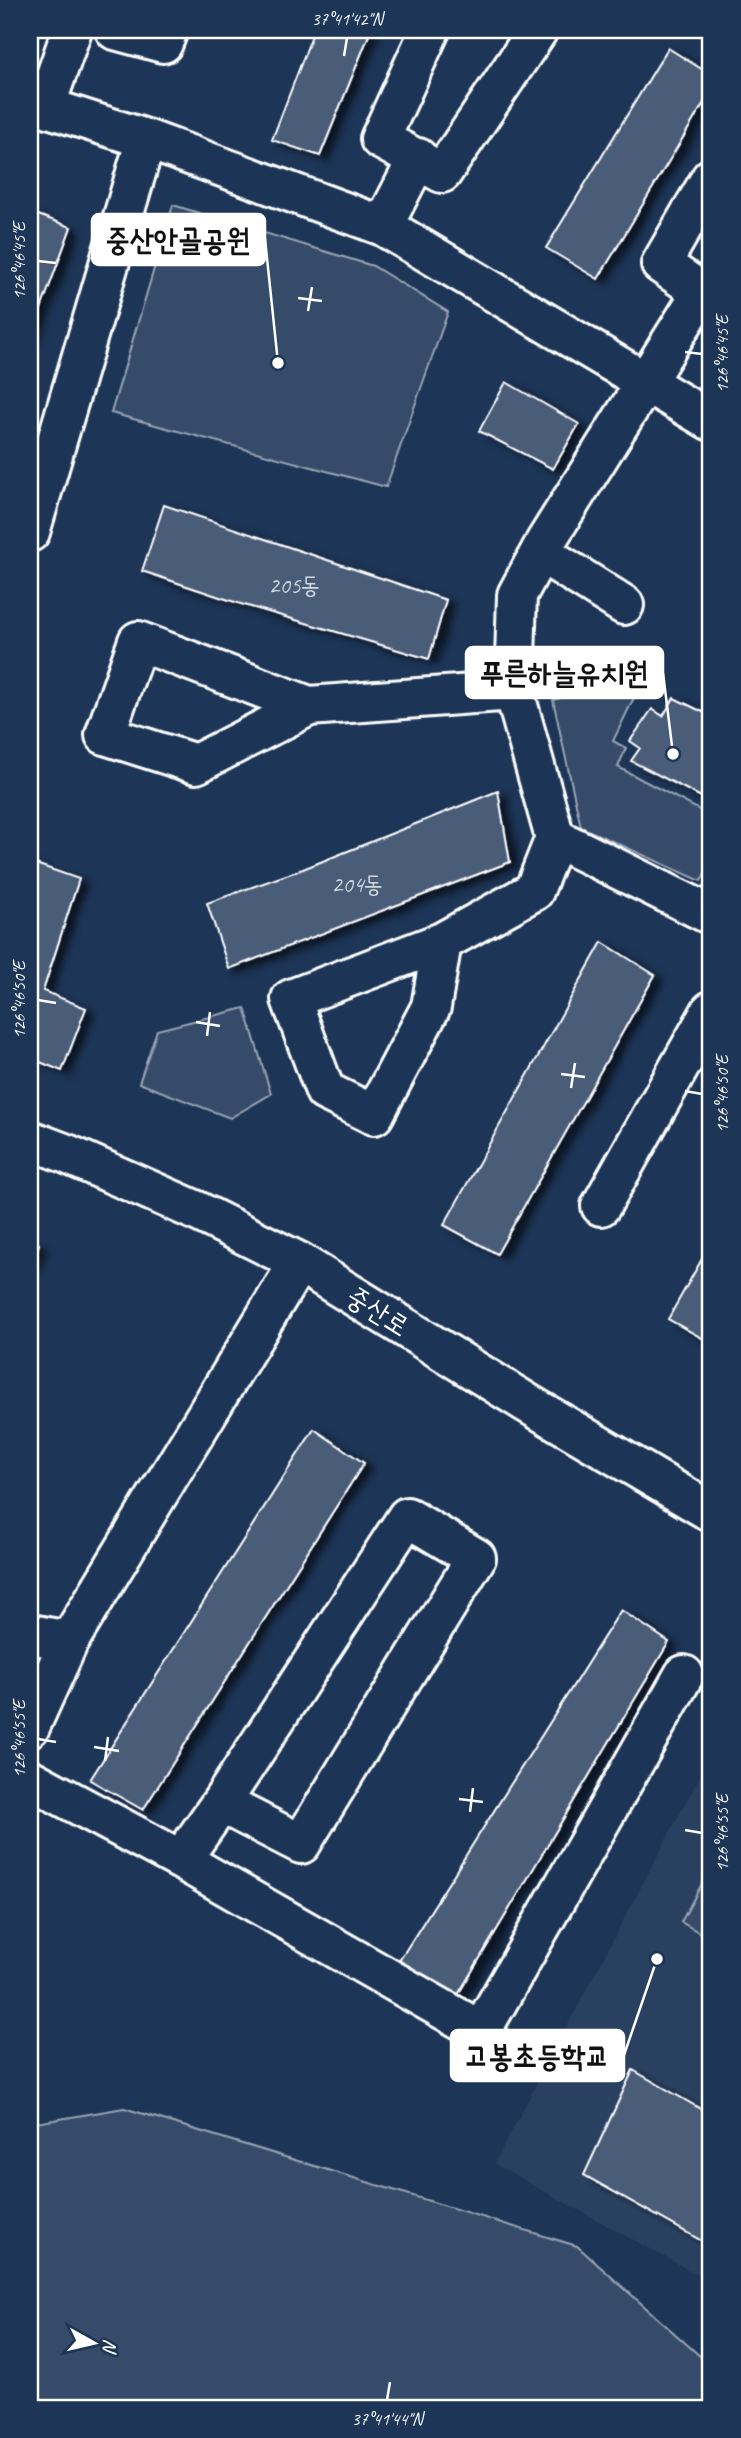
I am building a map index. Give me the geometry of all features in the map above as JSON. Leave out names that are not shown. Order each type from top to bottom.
[{"type":"main road","points":[[72,30],[37,105],[146,139],[383,226],[711,421]]},
{"type":"main road","points":[[115,30],[163,43],[168,30]]},
{"type":"main road","points":[[430,30],[380,139],[442,173],[538,30]]},
{"type":"main road","points":[[30,532],[146,139]]},
{"type":"main road","points":[[383,226],[418,158]]},
{"type":"main road","points":[[442,942],[431,1007],[374,1115],[326,1091],[291,999],[442,942],[534,891],[555,838],[514,691],[517,595],[540,552],[647,382],[706,295],[662,264],[711,178]]},
{"type":"main road","points":[[540,552],[624,605]]},
{"type":"main road","points":[[309,706],[138,641],[105,735],[196,764],[309,706],[514,691]]},
{"type":"main road","points":[[555,838],[711,915]]},
{"type":"main road","points":[[601,1206],[711,1011]]},
{"type":"main road","name":"중산로","points":[[30,1140],[197,1211],[299,1262],[527,1404],[711,1512]]},
{"type":"main road","points":[[30,1727],[69,1641],[299,1262]]},
{"type":"main road","points":[[181,1860],[407,1517],[476,1558],[301,1844],[221,1803]]},
{"type":"main road","points":[[30,1634],[69,1641]]},
{"type":"main road","points":[[30,1779],[181,1860],[481,2031],[684,1675]]},
{"type":"shaded area","points":[[173,205],[373,266],[448,312],[386,487],[111,413]]},
{"type":"shaded area","points":[[646,673],[613,741],[626,748],[618,767],[711,816],[711,862],[701,881],[581,827],[553,700]]},
{"type":"shaded area","points":[[245,1008],[271,1094],[230,1118],[139,1083],[157,1030]]},
{"type":"shaded area","points":[[711,1755],[711,2282],[494,2164]]},
{"type":"shaded area","points":[[711,1867],[711,1939],[681,1922]]},
{"type":"shaded area","points":[[124,2108],[577,2246],[711,2366],[711,2408],[30,2408],[30,2124]]},
{"type":"building","points":[[314,30],[371,30],[320,156],[272,140]]},
{"type":"building","points":[[668,48],[711,75],[711,91],[598,279],[546,248]]},
{"type":"building","points":[[30,212],[71,227],[30,339]]},
{"type":"building","points":[[506,382],[579,424],[553,469],[479,431]]},
{"type":"building","points":[[164,505],[446,600],[429,659],[241,604],[142,571]]},
{"type":"building","points":[[674,698],[711,716],[711,802],[631,761],[640,748],[630,741],[652,709],[663,716]]},
{"type":"building","points":[[498,791],[510,862],[229,969],[207,903],[303,869]]},
{"type":"building","points":[[30,862],[79,879],[43,991],[86,1008],[62,1071],[30,1058]]},
{"type":"building","points":[[602,942],[655,975],[497,1254],[444,1225]]},
{"type":"building","points":[[30,1241],[39,1244],[30,1269]]},
{"type":"building","points":[[711,1243],[711,1343],[668,1319]]},
{"type":"building","points":[[314,1429],[364,1463],[143,1810],[90,1780]]},
{"type":"building","points":[[621,1610],[669,1642],[453,2003],[394,1969]]},
{"type":"building","points":[[633,2070],[711,2115],[711,2246],[584,2175]]},
{"type":"place","name":"중산안골공원","points":[[278,363]]},
{"type":"place","name":"푸른하늘유치원","points":[[673,754]]},
{"type":"place","name":"고봉초등학교","points":[[657,1959]]}]
